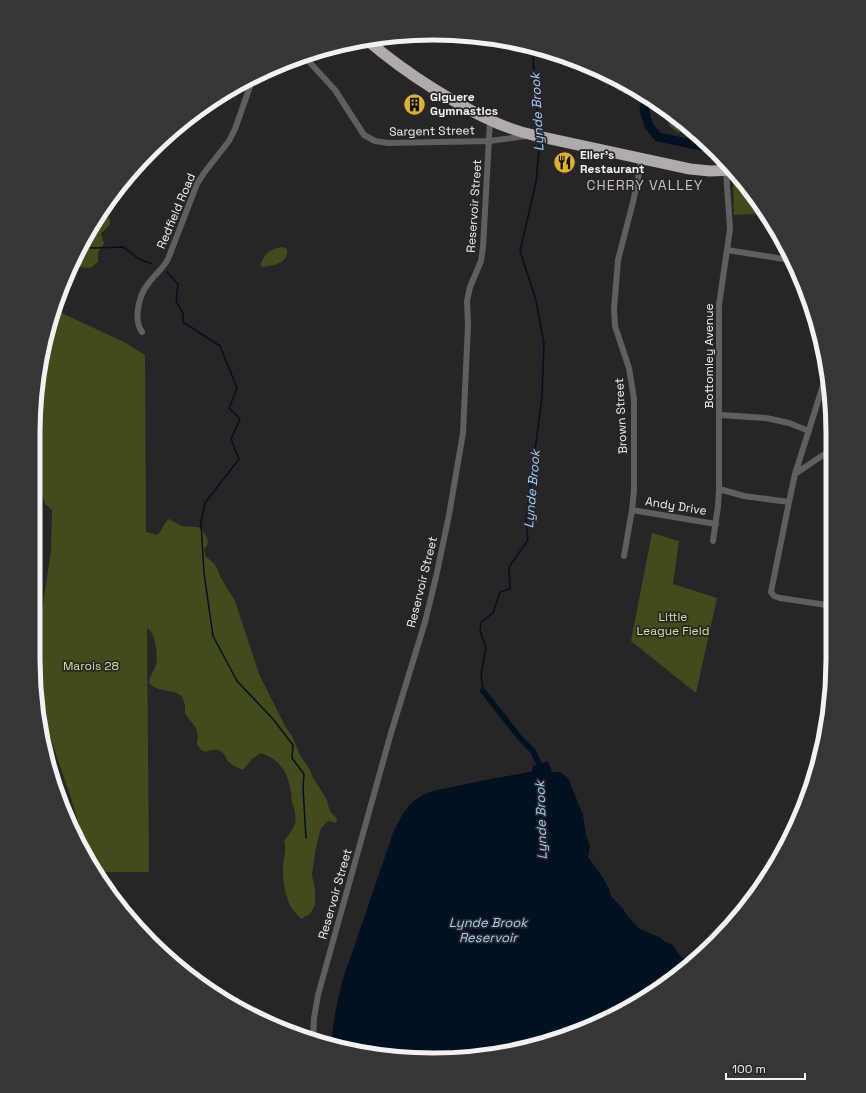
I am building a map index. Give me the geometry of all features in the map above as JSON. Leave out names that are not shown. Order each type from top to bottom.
[{"type":"highway","points":[[373,45],[408,72],[462,106],[512,130],[700,170],[723,168]]},
{"type":"street","name":"Sargent Street","points":[[308,61],[335,90],[361,131],[371,139],[388,143],[489,141],[538,136]]},
{"type":"street","name":"Redfield Road","points":[[142,332],[139,326],[138,316],[146,286],[163,268],[168,259],[190,200],[202,176],[232,135],[250,86]]},
{"type":"street","name":"Reservoir Street","points":[[313,1034],[314,1018],[318,995],[391,733],[428,611],[447,527],[463,433],[467,301],[470,287],[480,264],[482,254],[490,120]]},
{"type":"street","name":"Brown Street","points":[[624,556],[632,510],[634,476],[633,392],[629,368],[615,326],[614,315],[618,260],[633,202],[642,158]]},
{"type":"street","name":"Bottomley Avenue","points":[[713,541],[719,489],[719,305],[730,229],[730,176]]},
{"type":"street","points":[[727,250],[785,259]]},
{"type":"street","points":[[823,385],[796,474],[789,502],[782,544],[771,588],[772,594],[780,598],[826,605]]},
{"type":"street","points":[[720,415],[766,418],[789,423],[809,430]]},
{"type":"street","points":[[796,474],[826,453]]},
{"type":"street","points":[[719,489],[744,496],[789,502]]},
{"type":"street","name":"Andy Drive","points":[[632,510],[716,524]]},
{"type":"green space","points":[[669,119],[683,130],[679,132],[670,127]]},
{"type":"green space","points":[[734,181],[756,210],[755,214],[734,215]]},
{"type":"green space","points":[[106,215],[110,220],[110,224],[101,234],[104,244],[98,252],[98,262],[90,268],[77,268],[93,236]]},
{"type":"green space","points":[[282,247],[287,249],[286,258],[283,261],[271,266],[262,267],[260,265],[268,253],[274,249]]},
{"type":"green space","name":"Marois 28","points":[[59,312],[124,342],[145,355],[146,532],[157,535],[169,519],[182,526],[198,527],[207,537],[208,543],[204,549],[206,557],[215,566],[235,601],[259,674],[286,728],[292,736],[300,755],[326,798],[330,811],[337,819],[336,823],[328,821],[321,828],[316,847],[312,875],[315,889],[315,905],[310,914],[301,919],[289,903],[286,892],[283,869],[285,850],[284,842],[295,824],[296,818],[290,786],[285,773],[274,759],[261,753],[252,759],[243,770],[227,760],[223,753],[219,750],[205,752],[200,749],[197,744],[198,736],[196,728],[185,714],[185,705],[182,696],[174,692],[157,688],[149,683],[156,665],[157,656],[156,645],[150,631],[147,628],[149,872],[102,872],[82,836],[45,724],[43,711],[40,660],[40,625],[51,551],[52,510],[45,504],[43,497],[40,497],[40,433],[43,382],[53,331]]},
{"type":"green space","name":"Little League Field","points":[[652,533],[679,541],[673,584],[717,598],[696,693],[631,641]]},
{"type":"water","name":"Lynde Brook Reservoir","points":[[548,761],[552,772],[560,772],[568,778],[583,815],[586,835],[590,845],[588,857],[602,876],[611,896],[640,929],[673,945],[680,956],[686,960],[651,987],[630,1000],[583,1023],[535,1040],[484,1050],[433,1053],[382,1050],[332,1040],[335,1012],[343,978],[393,833],[406,809],[414,801],[430,792],[529,772],[532,771],[533,766]]},
{"type":"waterway","name":"Lynde Brook","points":[[533,53],[539,131]]},
{"type":"waterway","points":[[646,103],[644,110],[649,126],[658,137],[701,146]]},
{"type":"waterway","name":"Lynde Brook","points":[[483,691],[481,674],[486,648],[480,631],[481,622],[493,613],[500,592],[510,589],[509,567],[528,540],[526,521],[542,396],[544,344],[536,300],[520,251],[536,182],[540,141]]},
{"type":"waterway","points":[[87,248],[123,247],[139,259],[152,264]]},
{"type":"waterway","points":[[167,272],[178,284],[176,302],[183,313],[183,322],[220,346],[237,388],[229,408],[240,419],[231,439],[239,459],[205,503],[201,522],[204,573],[213,636],[237,681],[273,719],[293,745],[292,758],[304,774],[303,788],[306,838]]},
{"type":"waterway","name":"Lynde Brook","points":[[483,691],[520,738],[533,751],[539,764]]},
{"type":"place","name":"Giguere Gymnastics","points":[[414,104]]},
{"type":"place","name":"Eller's Restaurant","points":[[564,162]]},
{"type":"district","name":"CHERRY VALLEY","points":[[645,185]]}]
